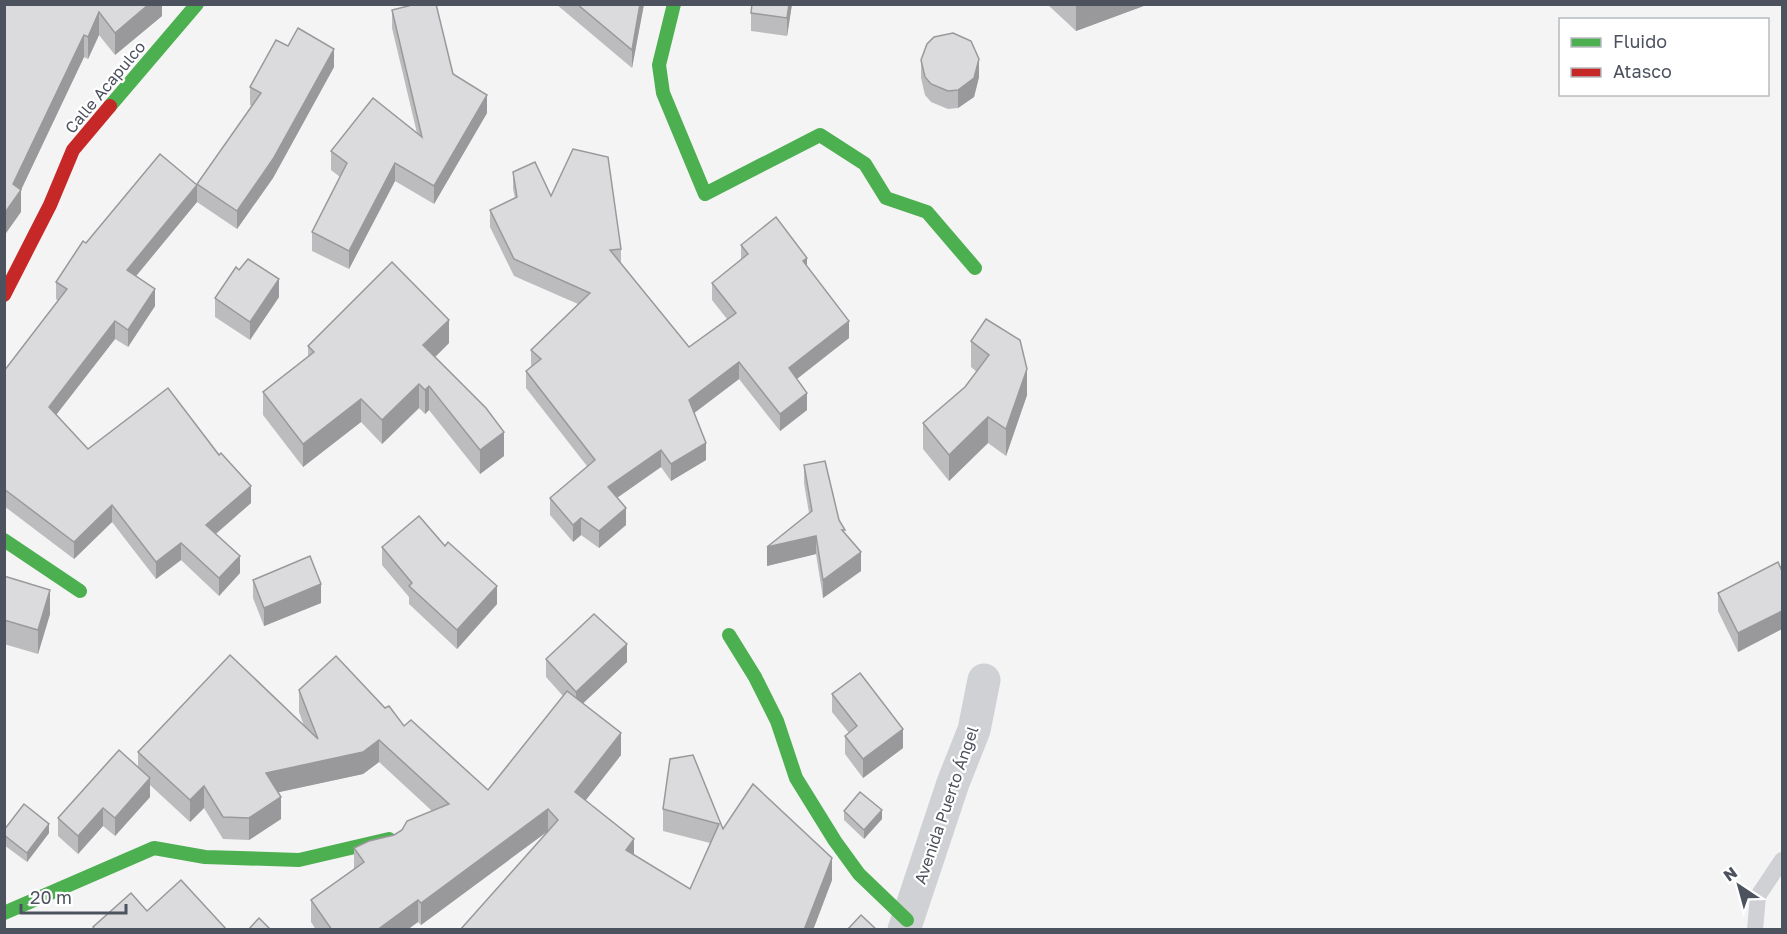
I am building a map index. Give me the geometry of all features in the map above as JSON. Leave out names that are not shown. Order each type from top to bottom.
[{"type":"street","name":"Calle Acapulco","points":[[4,295],[50,205],[73,150],[197,4]]},
{"type":"street","points":[[674,4],[659,65],[663,93],[705,194],[820,135],[865,164],[886,198],[927,212],[975,268]]},
{"type":"street","points":[[4,540],[80,591]]},
{"type":"street","points":[[729,635],[755,676],[772,712],[796,778],[835,841],[859,874],[905,925]]},
{"type":"street","name":"Avenida Puerto Ángel","points":[[905,925],[953,783],[974,730],[984,680]]},
{"type":"street","points":[[4,914],[154,848],[205,857],[299,860],[389,839]]},
{"type":"lane","points":[[1755,930],[1758,896],[1782,860]]},
{"type":"building","points":[[4,4],[149,4],[115,33],[99,12],[88,37],[84,35],[13,184],[21,190],[4,214]]},
{"type":"building","points":[[416,4],[436,4],[453,74],[487,95],[434,186],[395,163],[349,251],[312,232],[347,163],[331,151],[373,98],[422,137],[392,10]]},
{"type":"building","points":[[577,4],[640,4],[632,50]]},
{"type":"building","points":[[752,4],[789,4],[787,18],[751,13]]},
{"type":"building","points":[[298,28],[334,49],[273,159],[237,211],[197,184],[261,93],[250,87],[276,40],[288,46]]},
{"type":"building","points":[[953,33],[971,41],[979,59],[974,78],[958,90],[948,91],[931,84],[925,77],[921,60],[927,44],[934,37]]},
{"type":"building","points":[[573,149],[608,157],[621,249],[610,250],[689,347],[736,313],[712,283],[748,254],[741,245],[776,217],[807,258],[803,261],[849,321],[789,368],[807,393],[780,414],[739,362],[689,400],[706,443],[671,464],[661,450],[608,487],[626,508],[599,531],[581,518],[573,525],[550,498],[595,460],[526,371],[541,359],[531,350],[590,293],[514,259],[490,210],[517,197],[513,172],[535,162],[551,196]]},
{"type":"building","points":[[160,154],[197,185],[127,270],[155,289],[128,330],[115,321],[49,407],[88,449],[168,388],[219,455],[221,453],[251,486],[206,525],[240,556],[219,578],[181,543],[156,562],[112,505],[74,542],[4,489],[4,371],[67,289],[56,282],[83,241],[86,243]]},
{"type":"building","points":[[248,259],[279,279],[250,322],[215,298],[236,267],[239,270]]},
{"type":"building","points":[[392,262],[449,320],[423,345],[486,408],[504,432],[480,450],[429,386],[425,390],[419,384],[382,420],[361,399],[303,444],[263,392],[314,352],[308,346]]},
{"type":"building","points":[[986,319],[1020,340],[1027,369],[1006,429],[988,417],[949,455],[923,423],[965,387],[989,355],[971,341]]},
{"type":"building","points":[[825,461],[839,520],[845,530],[842,530],[861,552],[823,580],[816,536],[767,547],[812,511],[804,465]]},
{"type":"building","points":[[419,516],[445,546],[448,542],[497,586],[457,630],[409,586],[412,583],[382,547]]},
{"type":"building","points":[[310,556],[321,584],[264,608],[253,580]]},
{"type":"building","points":[[1778,562],[1782,571],[1782,611],[1738,633],[1718,593]]},
{"type":"building","points":[[4,576],[50,590],[38,630],[4,620]]},
{"type":"building","points":[[594,614],[627,644],[576,692],[546,659]]},
{"type":"building","points":[[230,655],[318,739],[299,690],[336,656],[385,708],[389,706],[404,726],[411,720],[488,790],[567,691],[621,733],[575,792],[634,839],[626,850],[690,889],[719,824],[663,809],[670,759],[693,755],[723,829],[753,784],[832,858],[804,930],[460,930],[558,820],[548,809],[421,903],[418,900],[377,930],[332,930],[311,900],[364,862],[354,848],[369,841],[394,835],[402,830],[407,821],[449,804],[379,740],[363,752],[266,773],[281,797],[249,818],[223,817],[204,786],[190,800],[138,752]]},
{"type":"building","points":[[860,673],[903,729],[863,759],[845,736],[857,726],[832,694]]},
{"type":"building","points":[[119,750],[150,778],[115,818],[103,808],[78,836],[58,818]]},
{"type":"building","points":[[860,792],[882,810],[864,830],[844,811]]},
{"type":"building","points":[[24,804],[49,824],[27,853],[4,835],[4,830]]},
{"type":"building","points":[[181,880],[227,930],[95,930],[93,927],[131,893],[147,911]]},
{"type":"building","points":[[861,915],[877,930],[847,930]]},
{"type":"building","points":[[259,918],[271,930],[248,930]]},
{"type":"traffic: fast","points":[[110,106],[197,4]]},
{"type":"traffic: fast","points":[[674,4],[659,65],[663,93],[705,194],[820,135],[865,164],[886,198],[927,212],[975,268]]},
{"type":"traffic: fast","points":[[4,540],[80,591]]},
{"type":"traffic: fast","points":[[729,635],[755,677],[777,721],[796,778],[835,841],[859,874],[907,920]]},
{"type":"traffic: fast","points":[[4,913],[154,848],[205,857],[299,860],[389,839]]},
{"type":"traffic: jam","points":[[4,295],[50,205],[73,150],[110,106]]}]
